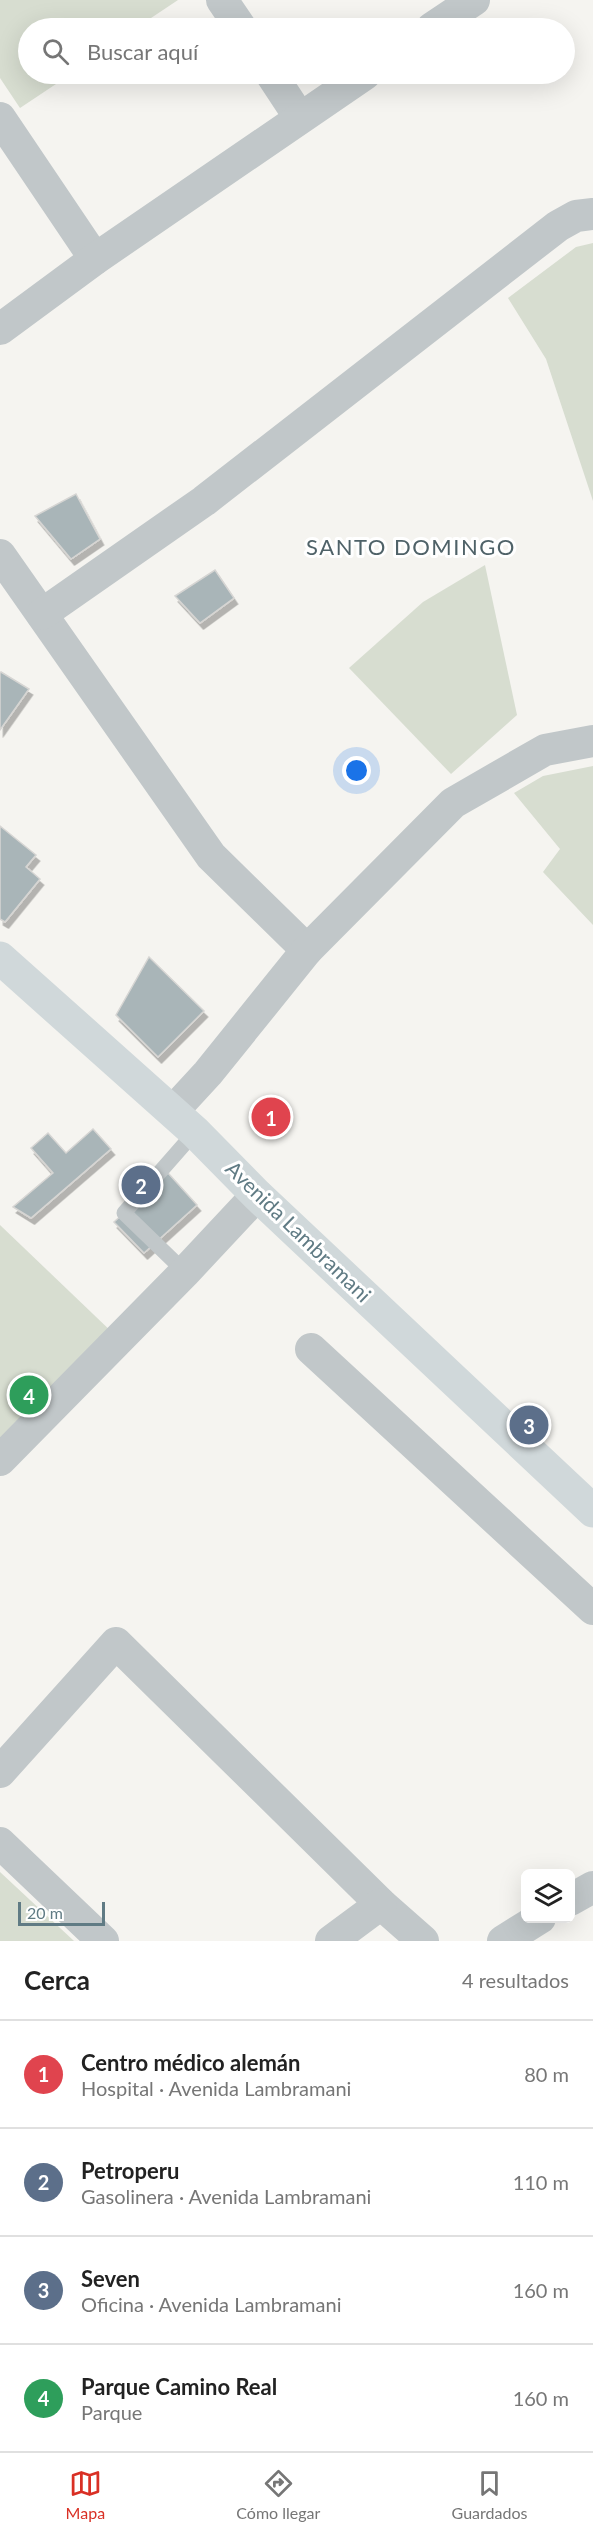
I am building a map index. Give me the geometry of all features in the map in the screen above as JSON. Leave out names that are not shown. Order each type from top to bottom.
[{"type":"main road","name":"Avenida Lambramani","points":[[0,958],[184,1122],[257,1195],[593,1511]]},
{"type":"street","points":[[222,0],[234,18]]},
{"type":"street","points":[[447,18],[474,0]]},
{"type":"street","points":[[278,84],[300,118]]},
{"type":"street","points":[[0,329],[95,259],[350,84]]},
{"type":"street","points":[[0,118],[95,259]]},
{"type":"street","points":[[42,614],[204,501],[558,226],[576,216],[593,214]]},
{"type":"street","points":[[0,555],[211,856],[307,950]]},
{"type":"street","points":[[184,1122],[208,1073],[307,950],[453,803],[545,750],[593,741]]},
{"type":"street","points":[[0,1460],[186,1272],[257,1195]]},
{"type":"street","points":[[311,1349],[593,1609]]},
{"type":"street","points":[[0,1772],[116,1643],[381,1904],[423,1941]]},
{"type":"street","points":[[0,1843],[103,1941]]},
{"type":"street","points":[[575,1897],[593,1887]]},
{"type":"street","points":[[331,1941],[381,1904]]},
{"type":"street","points":[[503,1941],[532,1923]]},
{"type":"lane","points":[[184,1122],[124,1213],[186,1272]]},
{"type":"shaded area","points":[[0,0],[178,0],[151,18],[18,18],[18,84],[56,84],[20,108],[0,78]]},
{"type":"shaded area","points":[[593,243],[593,501],[546,359],[508,298],[576,247]]},
{"type":"shaded area","points":[[485,565],[517,715],[451,774],[349,668],[423,602]]},
{"type":"shaded area","points":[[593,766],[593,925],[543,872],[560,849],[514,793],[543,776]]},
{"type":"shaded area","points":[[0,1225],[116,1336],[0,1453]]},
{"type":"shaded area","points":[[0,1872],[74,1941],[0,1941]]},
{"type":"building","points":[[76,494],[100,539],[71,559],[35,516]]},
{"type":"building","points":[[215,570],[234,598],[200,623],[175,596]]},
{"type":"building","points":[[0,673],[29,689],[0,730]]},
{"type":"building","points":[[0,826],[36,855],[26,867],[40,879],[5,922],[0,919]]},
{"type":"building","points":[[149,957],[204,1011],[158,1057],[116,1015]]},
{"type":"building","points":[[93,1129],[111,1149],[31,1218],[13,1207],[53,1173],[31,1148],[48,1133],[66,1153]]},
{"type":"building","points":[[168,1173],[197,1205],[144,1253],[114,1222]]},
{"type":"place","name":"Centro médico alemán","points":[[271,1117]]},
{"type":"place","name":"Petroperu","points":[[141,1185]]},
{"type":"place","name":"Parque Camino Real","points":[[29,1395]]},
{"type":"place","name":"Seven","points":[[529,1425]]},
{"type":"district","name":"SANTO DOMINGO","points":[[411,547]]}]
